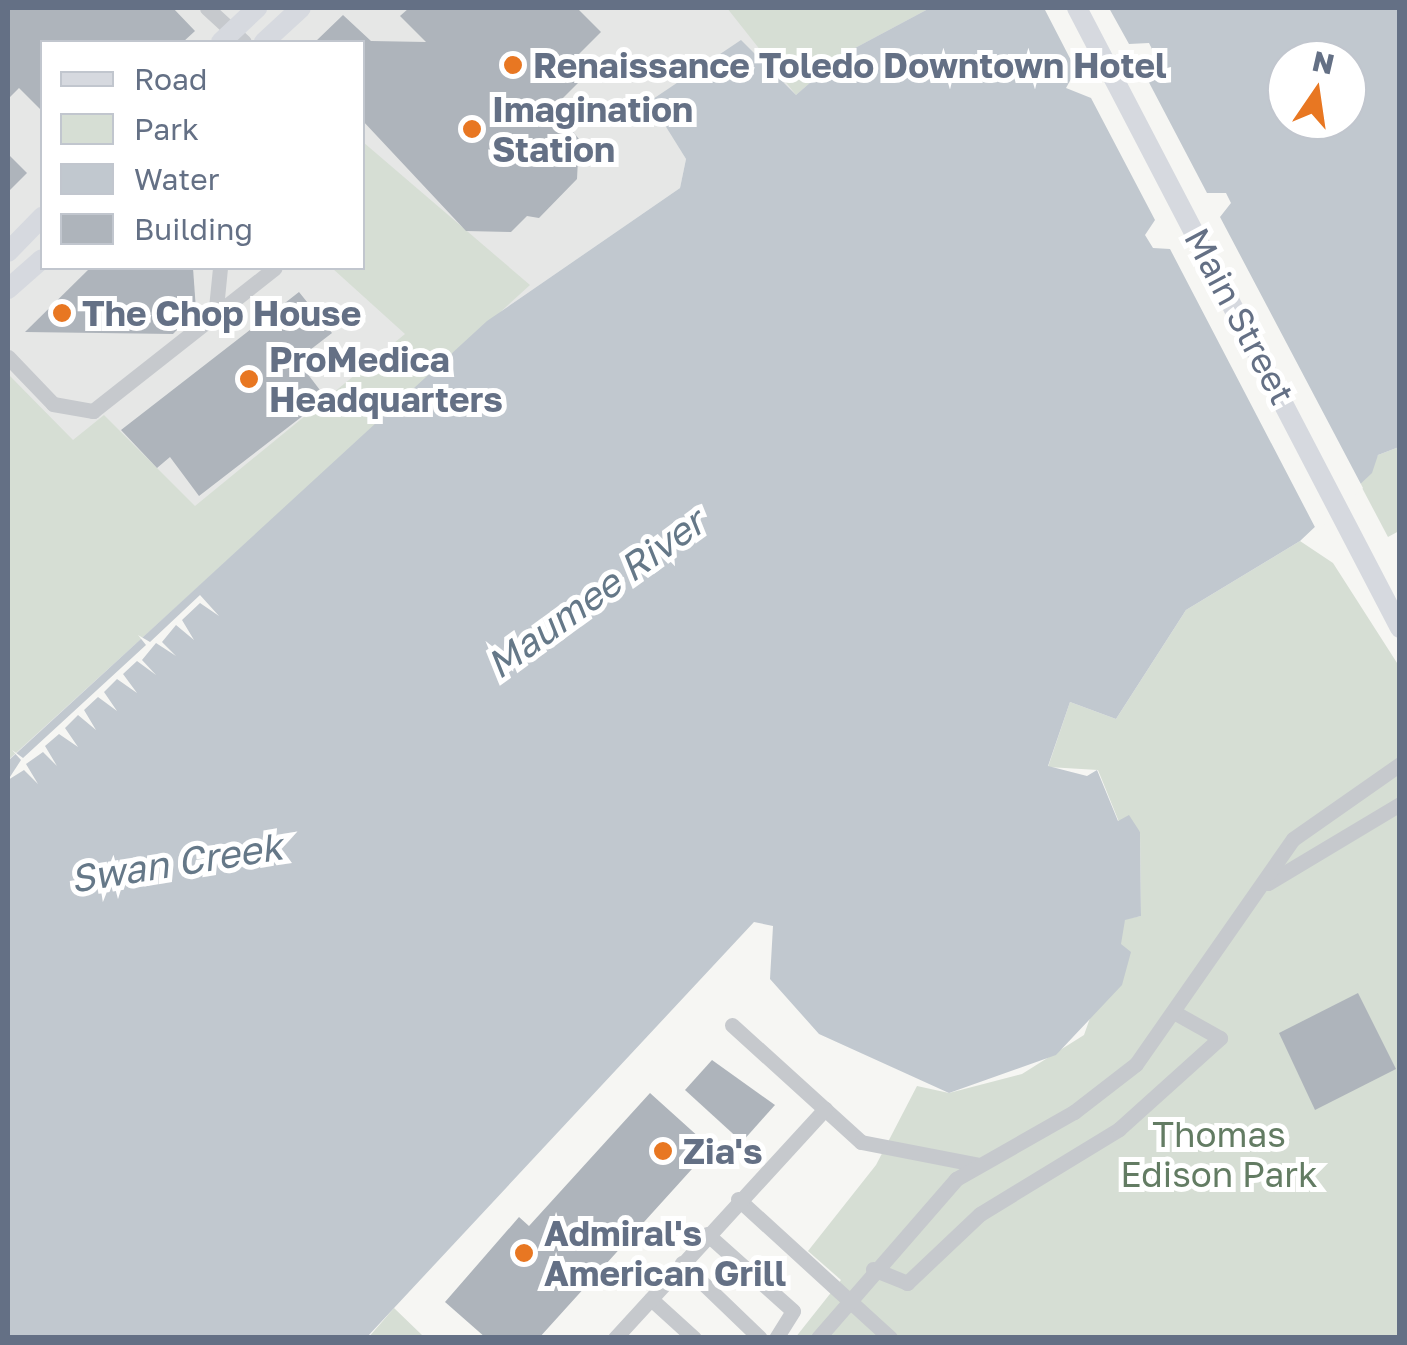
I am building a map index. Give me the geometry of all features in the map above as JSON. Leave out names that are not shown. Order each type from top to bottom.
[{"type":"main road","points":[[232,39],[257,8]]},
{"type":"main road","points":[[266,40],[301,8]]},
{"type":"main road","name":"Main Street","points":[[1076,8],[1400,628]]},
{"type":"main road","points":[[40,219],[12,247],[22,256],[40,260]]},
{"type":"main road","points":[[8,288],[40,260]]},
{"type":"street","points":[[207,8],[232,39]]},
{"type":"street","points":[[213,322],[220,270]]},
{"type":"street","points":[[8,356],[54,404],[76,412],[112,402],[273,270]]},
{"type":"street","points":[[818,1338],[937,1196],[979,1165],[1116,1083],[1178,1014],[1261,889],[1324,812],[1400,764]]},
{"type":"street","points":[[1261,889],[1334,842],[1392,815],[1400,804]]},
{"type":"street","points":[[1324,812],[1334,842]]},
{"type":"street","points":[[873,1268],[907,1283],[980,1214],[1119,1128],[1220,1038],[1178,1014]]},
{"type":"street","points":[[732,1025],[861,1142],[896,1155],[979,1165]]},
{"type":"street","points":[[624,1334],[738,1199],[825,1109]]},
{"type":"street","points":[[738,1199],[890,1338]]},
{"type":"street","points":[[707,1234],[792,1311],[776,1338]]},
{"type":"street","points":[[682,1263],[760,1338]]},
{"type":"street","points":[[651,1299],[694,1338]]},
{"type":"shaded area","points":[[8,8],[930,8],[796,95],[651,100],[686,159],[680,188],[487,321],[8,761]]},
{"type":"green space","points":[[727,8],[930,8],[842,55],[796,95]]},
{"type":"green space","points":[[365,144],[530,285],[8,760],[8,374],[73,440],[104,415],[195,506],[405,334],[334,270],[365,270]]},
{"type":"green space","points":[[1399,447],[1399,531],[1388,537],[1360,484],[1378,455]]},
{"type":"green space","name":"Thomas Edison Park","points":[[1300,541],[1333,563],[1399,666],[1399,1337],[795,1338],[841,1280],[808,1251],[876,1165],[917,1086],[949,1093],[1022,1074],[1084,1035],[1125,919],[1141,916],[1140,832],[1119,822],[1098,770],[1048,767],[1070,702],[1116,719],[1186,610]]},
{"type":"green space","points":[[394,1308],[422,1335],[432,1337],[368,1338]]},
{"type":"water","points":[[930,8],[1399,8],[1399,447],[1378,455],[1372,473],[1300,541],[1186,610],[1116,719],[1070,702],[1048,766],[1087,776],[1097,770],[1118,821],[1129,815],[1140,832],[1141,916],[1125,920],[1121,944],[1131,952],[1122,985],[1056,1055],[949,1093],[819,1034],[770,979],[773,926],[754,922],[367,1337],[8,1337],[8,761],[487,321],[680,188],[686,159],[650,101],[741,40],[796,95],[842,55]]},
{"type":"pier","points":[[1044,8],[1109,8],[1129,44],[1149,43],[1155,55],[1143,71],[1207,193],[1226,193],[1231,203],[1220,217],[1363,488],[1317,531],[1170,249],[1153,248],[1145,235],[1155,220],[1091,98],[1066,88],[1076,70]]},
{"type":"pier","points":[[200,595],[219,616],[200,603],[182,620],[194,640],[176,625],[162,642],[176,656],[156,643],[142,660],[156,675],[137,661],[123,674],[137,693],[117,679],[104,692],[117,711],[98,697],[84,710],[96,730],[78,715],[65,728],[78,747],[59,734],[45,746],[57,766],[43,752],[26,764],[38,784],[24,770],[8,780],[21,760],[12,750],[23,758],[146,645],[138,635],[150,642]]},
{"type":"building","points":[[8,8],[173,8],[195,31],[185,40],[40,40],[40,109],[19,88],[8,99]]},
{"type":"building","name":"Imagination Station","points":[[409,8],[577,8],[601,32],[572,61],[579,82],[553,108],[579,139],[577,179],[539,218],[527,216],[511,232],[466,231],[365,123],[365,40],[317,40],[343,15],[371,41],[426,42],[400,16]]},
{"type":"building","points":[[8,154],[27,173],[8,192]]},
{"type":"building","points":[[88,270],[193,270],[196,310],[173,334],[25,332]]},
{"type":"building","name":"ProMedica Headquarters","points":[[299,292],[332,333],[297,360],[326,398],[199,496],[170,457],[157,468],[121,430]]},
{"type":"building","points":[[1358,993],[1396,1069],[1315,1110],[1279,1033]]},
{"type":"building","points":[[712,1060],[775,1105],[742,1142],[685,1090]]},
{"type":"building","points":[[650,1093],[711,1148],[539,1338],[486,1338],[445,1302],[519,1217],[529,1226]]},
{"type":"place","name":"Renaissance Toledo Downtown Hotel","points":[[513,65]]},
{"type":"place","name":"Imagination Station","points":[[472,129]]},
{"type":"place","name":"The Chop House","points":[[62,313]]},
{"type":"place","name":"ProMedica Headquarters","points":[[249,379]]},
{"type":"place","name":"Zia's","points":[[663,1151]]},
{"type":"place","name":"Admiral's American Grill","points":[[524,1253]]},
{"type":"water label","name":"Maumee River","points":[[595,593]]},
{"type":"water label","name":"Swan Creek","points":[[176,862]]}]
